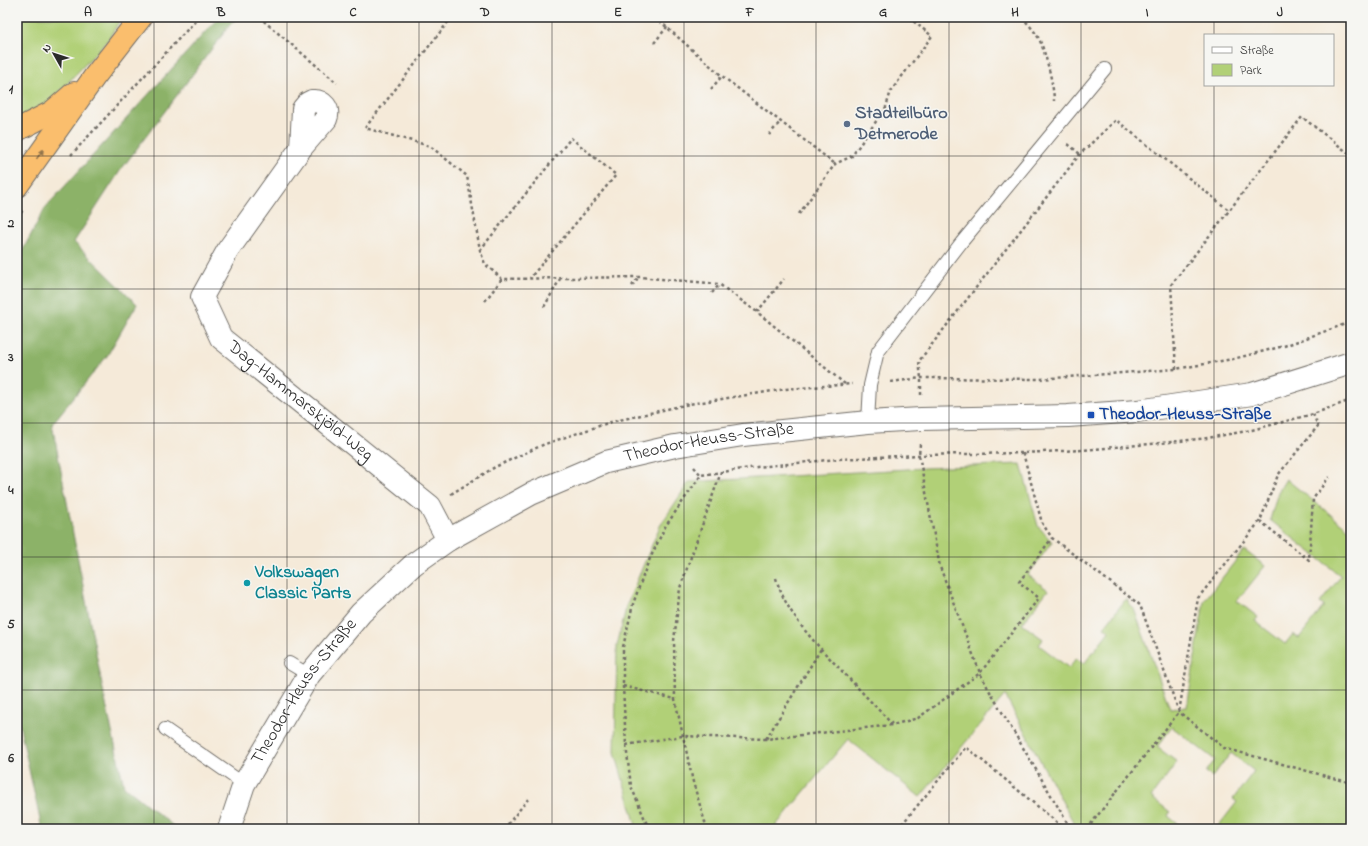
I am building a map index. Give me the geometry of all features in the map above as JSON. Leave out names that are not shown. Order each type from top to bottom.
[{"type":"highway","points":[[17,186],[95,76],[141,17]]},
{"type":"highway","points":[[17,130],[52,112],[95,76]]},
{"type":"street","name":"Dag-Hammarskjöld-Weg","points":[[301,148],[228,250],[202,297],[221,338],[430,506],[448,540]]},
{"type":"street","name":"Theodor-Heuss-Straße","points":[[229,829],[244,784],[308,674],[361,613],[414,564],[448,540],[531,494],[606,462],[675,446],[743,435],[868,422],[921,419],[1068,416],[1138,411],[1252,394],[1351,363]]},
{"type":"lane","points":[[868,422],[870,385],[878,351],[961,243],[1105,69]]},
{"type":"lane","points":[[289,663],[308,674]]},
{"type":"lane","points":[[165,729],[244,784]]},
{"type":"path","points":[[68,158],[199,17]]},
{"type":"path","points":[[259,17],[337,82],[338,89]]},
{"type":"path","points":[[452,17],[366,128],[430,146],[467,176],[480,250],[485,264],[502,279],[638,277],[719,284],[757,312],[845,384]]},
{"type":"path","points":[[655,17],[722,76],[835,164]]},
{"type":"path","points":[[799,214],[835,164],[852,156],[886,107],[891,91],[932,36],[908,17]]},
{"type":"path","points":[[1022,17],[1038,37],[1049,68],[1054,94],[1053,132]]},
{"type":"path","points":[[654,43],[667,27]]},
{"type":"path","points":[[712,89],[722,76]]},
{"type":"path","points":[[1176,369],[1171,285],[1302,117],[1351,155]]},
{"type":"path","points":[[1071,829],[980,673],[940,567],[919,455],[921,378],[919,361],[1080,154],[1116,120],[1230,211]]},
{"type":"path","points":[[770,135],[780,122]]},
{"type":"path","points":[[480,250],[571,138],[616,175],[530,279]]},
{"type":"path","points":[[17,218],[25,208]]},
{"type":"path","points":[[632,286],[638,277]]},
{"type":"path","points":[[544,307],[560,278]]},
{"type":"path","points":[[485,301],[502,279]]},
{"type":"path","points":[[757,312],[784,279]]},
{"type":"path","points":[[712,293],[719,284]]},
{"type":"path","points":[[649,829],[631,786],[626,745],[622,647],[633,604],[647,565],[665,527],[701,475],[757,467],[838,459],[1082,450],[1208,438],[1252,430],[1313,414],[1351,400]]},
{"type":"path","points":[[1087,829],[1179,712],[1198,598],[1260,521],[1278,475],[1318,426],[1313,414]]},
{"type":"path","points":[[1023,453],[1042,523],[1052,538],[1140,605],[1179,712],[1224,748],[1351,783]]},
{"type":"path","points":[[707,829],[693,782],[675,699],[674,641],[680,588],[721,472]]},
{"type":"path","points":[[1260,521],[1309,560],[1313,498],[1329,477]]},
{"type":"path","points":[[626,745],[682,736],[766,739],[892,725],[918,718],[980,673],[1039,598],[1019,582],[1052,538]]},
{"type":"path","points":[[776,578],[780,592],[799,622],[821,649],[892,725]]},
{"type":"path","points":[[766,739],[821,649]]},
{"type":"path","points":[[623,686],[675,699]]},
{"type":"path","points":[[898,829],[966,747],[1065,829]]},
{"type":"path","points":[[504,829],[529,798]]},
{"type":"path","points":[[902,825],[907,829]]},
{"type":"green space","points":[[17,17],[122,17],[108,40],[48,104],[17,118]]},
{"type":"green space","points":[[219,17],[238,17],[229,26],[120,171],[74,242],[137,304],[107,356],[52,424],[104,695],[124,786],[177,829],[42,829],[17,714],[17,261],[45,208]]},
{"type":"green space","points":[[1021,464],[1038,526],[1052,542],[1028,575],[1048,590],[1022,624],[1043,639],[1039,645],[1069,668],[1076,658],[1084,664],[1109,631],[1104,627],[1126,599],[1134,609],[1170,709],[1187,707],[1204,601],[1244,550],[1265,566],[1237,601],[1258,617],[1255,621],[1285,644],[1293,634],[1299,638],[1324,606],[1320,603],[1341,576],[1270,520],[1278,492],[1286,479],[1351,531],[1351,829],[1216,829],[1237,802],[1233,799],[1254,771],[1231,753],[1212,777],[1206,772],[1215,760],[1172,727],[1157,747],[1177,762],[1151,797],[1170,812],[1168,816],[1184,829],[1077,829],[1005,695],[920,797],[848,739],[773,829],[637,829],[615,752],[617,646],[627,604],[660,526],[689,482],[924,468]]},
{"type":"place","name":"Stadteilbüro Detmerode","points":[[847,124]]},
{"type":"place","name":"Theodor-Heuss-Straße","points":[[1091,415]]},
{"type":"place","name":"Volkswagen Classic Parts","points":[[247,583]]}]
